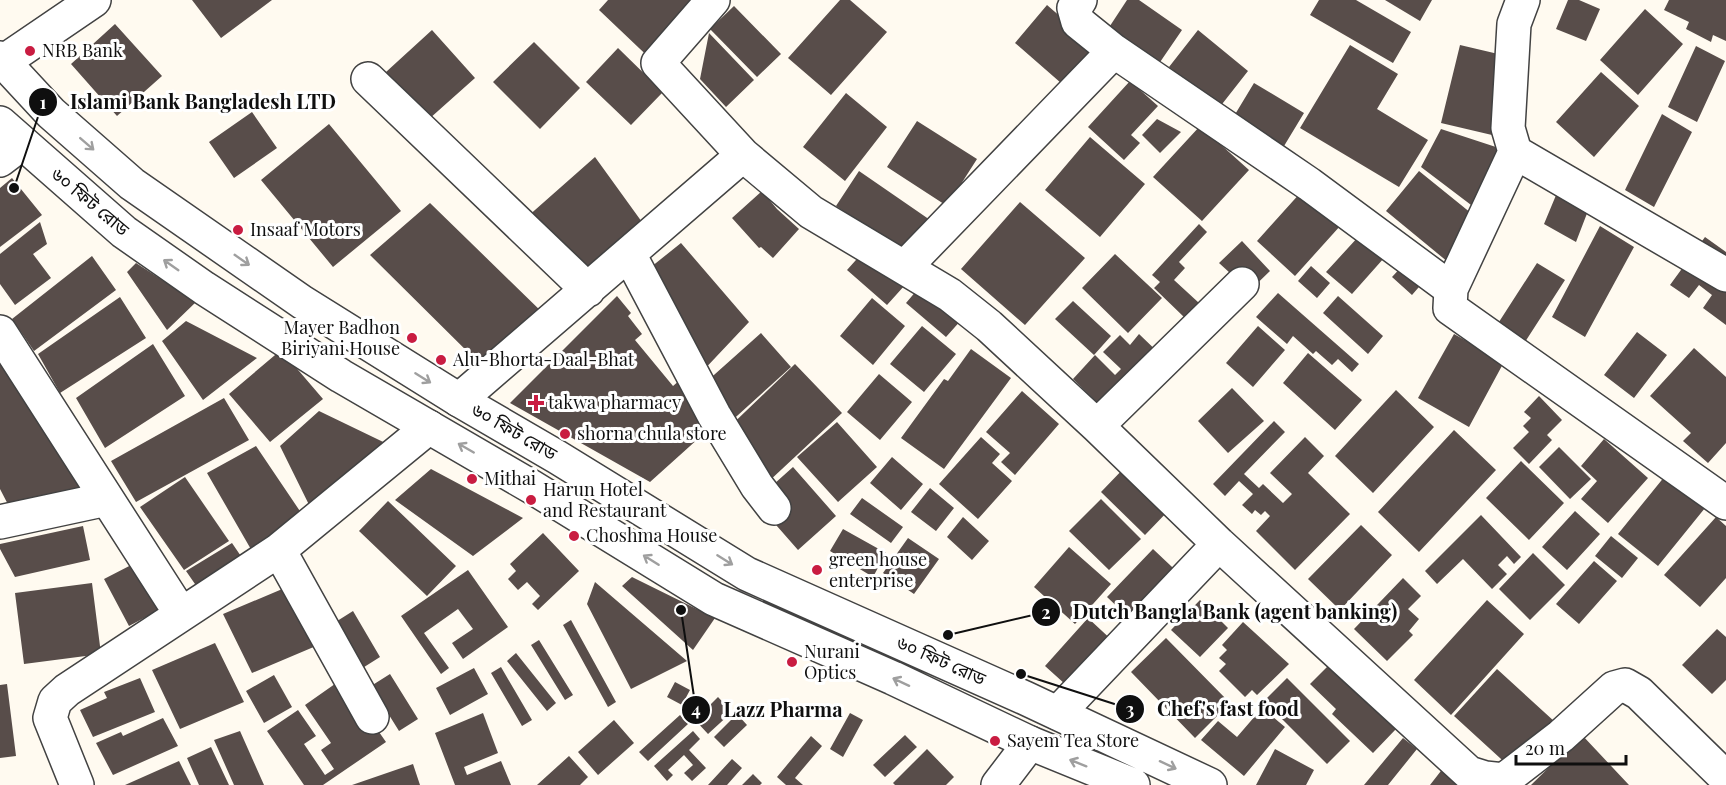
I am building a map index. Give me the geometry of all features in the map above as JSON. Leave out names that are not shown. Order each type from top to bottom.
[{"type":"street","points":[[2,60],[94,0]]},
{"type":"street","points":[[713,0],[658,63],[743,155],[811,212],[950,295],[989,326],[1219,544],[1469,773],[1504,780],[1561,736],[1614,688],[1625,685],[1639,693],[1726,778]]},
{"type":"street","points":[[1080,0],[1074,8],[1078,22],[1114,51],[1309,184],[1451,289]]},
{"type":"street","points":[[1523,0],[1514,24],[1508,128],[1515,152],[1451,289],[1450,308],[1726,503]]},
{"type":"street","points":[[905,267],[1114,51]]},
{"type":"street","name":"৬০ ফিট রোড","points":[[2,60],[51,113],[132,184],[302,302],[747,574],[1058,713],[1210,785]]},
{"type":"street","points":[[368,79],[588,290]]},
{"type":"street","points":[[7,142],[51,113]]},
{"type":"street","name":"৬০ ফিট রোড","points":[[7,142],[124,232],[204,288],[341,376],[532,486],[714,599],[893,678],[1016,736],[1133,785]]},
{"type":"street","points":[[1515,152],[1726,275]]},
{"type":"street","points":[[77,785],[50,718],[55,701],[67,690],[279,550],[429,427],[743,155]]},
{"type":"street","points":[[629,254],[714,415],[757,486],[774,508]]},
{"type":"street","points":[[1097,426],[1242,284]]},
{"type":"street","points":[[0,332],[181,614]]},
{"type":"street","points":[[341,376],[364,342]]},
{"type":"street","points":[[0,522],[107,500]]},
{"type":"street","points":[[1058,713],[1219,544]]},
{"type":"street","points":[[279,550],[372,717]]},
{"type":"street","points":[[998,785],[1016,736],[1025,698]]},
{"type":"building","points":[[192,0],[272,0],[221,38]]},
{"type":"building","points":[[608,0],[689,0],[701,11],[659,67],[599,10]]},
{"type":"building","points":[[840,0],[850,0],[887,32],[831,95],[788,58]]},
{"type":"building","points":[[1127,0],[1139,0],[1182,30],[1156,68],[1106,32]]},
{"type":"building","points":[[1319,0],[1356,0],[1411,32],[1393,63],[1310,15]]},
{"type":"building","points":[[1385,0],[1432,0],[1420,21]]},
{"type":"building","points":[[1568,0],[1579,0],[1600,9],[1586,41],[1556,29]]},
{"type":"building","points":[[1669,0],[1726,0],[1726,41],[1713,35],[1711,42],[1686,29],[1689,22],[1664,10]]},
{"type":"building","points":[[1047,5],[1101,52],[1069,90],[1015,43]]},
{"type":"building","points":[[734,6],[781,54],[757,77],[710,29]]},
{"type":"building","points":[[1645,9],[1683,44],[1638,95],[1600,60]]},
{"type":"building","points":[[115,24],[162,76],[117,116],[71,64]]},
{"type":"building","points":[[432,30],[475,78],[429,119],[386,72]]},
{"type":"building","points":[[1198,30],[1248,71],[1219,108],[1169,67]]},
{"type":"building","points":[[709,33],[754,80],[726,107],[700,79]]},
{"type":"building","points":[[534,42],[580,88],[540,129],[493,82]]},
{"type":"building","points":[[1350,45],[1398,74],[1377,109],[1428,140],[1399,187],[1300,128]]},
{"type":"building","points":[[1460,45],[1511,57],[1492,135],[1441,123]]},
{"type":"building","points":[[1696,46],[1725,61],[1697,122],[1668,107]]},
{"type":"building","points":[[618,48],[663,92],[631,125],[586,82]]},
{"type":"building","points":[[1601,72],[1639,106],[1594,157],[1556,122]]},
{"type":"building","points":[[1130,81],[1158,106],[1131,135],[1140,143],[1124,160],[1088,127]]},
{"type":"building","points":[[1254,83],[1304,113],[1278,156],[1228,126]]},
{"type":"building","points":[[846,93],[887,127],[845,181],[803,147]]},
{"type":"building","points":[[252,112],[277,148],[234,178],[209,142]]},
{"type":"building","points":[[1662,114],[1692,132],[1654,207],[1625,190]]},
{"type":"building","points":[[1157,119],[1181,132],[1160,153],[1142,135]]},
{"type":"building","points":[[917,121],[977,159],[947,206],[887,167]]},
{"type":"building","points":[[329,124],[401,211],[333,267],[261,180]]},
{"type":"building","points":[[1200,126],[1249,170],[1202,221],[1153,177]]},
{"type":"building","points":[[1441,129],[1505,150],[1479,211],[1421,167]]},
{"type":"building","points":[[1090,137],[1145,184],[1100,237],[1045,190]]},
{"type":"building","points":[[595,157],[647,229],[575,305],[518,225]]},
{"type":"building","points":[[859,171],[933,222],[910,257],[836,206]]},
{"type":"building","points":[[1419,171],[1487,226],[1454,267],[1386,211]]},
{"type":"building","points":[[12,178],[42,215],[0,247],[0,188]]},
{"type":"building","points":[[1559,188],[1591,203],[1576,242],[1544,224]]},
{"type":"building","points":[[762,191],[777,209],[799,229],[773,258],[761,247],[759,248],[732,218]]},
{"type":"building","points":[[1302,191],[1341,225],[1295,276],[1257,241]]},
{"type":"building","points":[[1020,202],[1085,258],[1025,325],[961,269]]},
{"type":"building","points":[[430,203],[546,316],[489,373],[370,255]]},
{"type":"building","points":[[40,222],[47,244],[33,254],[51,278],[15,305],[0,284],[0,254]]},
{"type":"building","points":[[1199,224],[1207,232],[1179,262],[1185,268],[1174,280],[1211,314],[1185,318],[1154,288],[1160,282],[1152,275]]},
{"type":"building","points":[[1600,226],[1634,247],[1585,337],[1552,317]]},
{"type":"building","points":[[1359,236],[1384,258],[1352,294],[1326,272]]},
{"type":"building","points":[[1705,237],[1726,252],[1726,325],[1703,308],[1712,295],[1699,285],[1689,298],[1670,285]]},
{"type":"building","points":[[1242,241],[1270,271],[1240,300],[1221,281],[1230,273],[1219,263]]},
{"type":"building","points":[[681,243],[749,322],[699,375],[641,275]]},
{"type":"building","points":[[864,251],[905,285],[887,305],[847,270]]},
{"type":"building","points":[[1115,254],[1162,298],[1128,333],[1082,288]]},
{"type":"building","points":[[92,256],[116,290],[34,351],[12,319]]},
{"type":"building","points":[[136,263],[196,302],[167,330],[127,272]]},
{"type":"building","points":[[1405,263],[1425,280],[1412,295],[1392,277]]},
{"type":"building","points":[[1537,263],[1565,280],[1525,342],[1497,325]]},
{"type":"building","points":[[1311,266],[1330,283],[1317,298],[1298,281]]},
{"type":"building","points":[[923,283],[963,318],[946,337],[906,303]]},
{"type":"building","points":[[1278,293],[1359,364],[1352,372],[1338,359],[1332,365],[1316,351],[1313,354],[1293,336],[1287,344],[1256,317]]},
{"type":"building","points":[[617,296],[631,313],[628,316],[642,334],[635,340],[673,386],[680,380],[719,420],[650,482],[510,403]]},
{"type":"building","points":[[1338,296],[1383,336],[1368,354],[1323,313]]},
{"type":"building","points":[[120,297],[146,338],[60,393],[38,354]]},
{"type":"building","points":[[872,298],[905,326],[873,365],[840,336]]},
{"type":"building","points":[[1073,301],[1111,336],[1094,355],[1055,319]]},
{"type":"building","points":[[186,321],[257,358],[203,400],[162,341]]},
{"type":"building","points":[[922,326],[956,354],[924,392],[890,364]]},
{"type":"building","points":[[1258,326],[1285,350],[1253,387],[1226,363]]},
{"type":"building","points":[[1637,332],[1667,355],[1634,398],[1604,375]]},
{"type":"building","points":[[761,333],[791,367],[727,425],[696,391]]},
{"type":"building","points":[[1139,334],[1165,359],[1110,415],[1073,379],[1095,355],[1115,375],[1121,369],[1103,352],[1120,335],[1130,345]]},
{"type":"building","points":[[1454,334],[1504,362],[1469,427],[1418,398]]},
{"type":"building","points":[[0,342],[100,492],[14,516],[0,489]]},
{"type":"building","points":[[153,344],[185,396],[105,448],[76,398]]},
{"type":"building","points":[[1694,348],[1726,377],[1726,443],[1708,463],[1683,441],[1691,433],[1650,396]]},
{"type":"building","points":[[971,349],[1011,378],[944,469],[901,438],[944,379],[948,381]]},
{"type":"building","points":[[281,350],[323,399],[270,442],[229,394]]},
{"type":"building","points":[[1308,353],[1362,400],[1335,430],[1283,383]]},
{"type":"building","points":[[795,364],[842,413],[767,483],[721,435]]},
{"type":"building","points":[[879,374],[912,402],[880,440],[847,412]]},
{"type":"building","points":[[1232,388],[1264,421],[1228,453],[1198,421]]},
{"type":"building","points":[[1396,390],[1434,427],[1373,493],[1335,456]]},
{"type":"building","points":[[1022,391],[1059,424],[1015,475],[1001,462],[1010,453],[986,432]]},
{"type":"building","points":[[1539,396],[1562,420],[1547,435],[1552,440],[1529,464],[1513,448],[1529,432],[1523,426],[1531,418],[1524,412]]},
{"type":"building","points":[[224,398],[249,440],[136,502],[111,461]]},
{"type":"building","points":[[319,411],[404,452],[319,525],[280,446]]},
{"type":"building","points":[[1274,421],[1285,432],[1244,474],[1259,488],[1263,484],[1283,503],[1292,494],[1270,473],[1305,437],[1324,456],[1308,473],[1350,514],[1295,570],[1256,531],[1270,516],[1265,511],[1261,515],[1255,510],[1252,514],[1242,505],[1253,494],[1239,481],[1225,496],[1213,484]]},
{"type":"building","points":[[837,422],[877,467],[838,502],[797,457]]},
{"type":"building","points":[[1454,430],[1496,470],[1419,552],[1378,512]]},
{"type":"building","points":[[981,437],[1000,454],[992,463],[1012,481],[978,519],[939,484]]},
{"type":"building","points":[[1604,439],[1648,478],[1608,523],[1581,499],[1597,481],[1581,466]]},
{"type":"building","points":[[256,446],[310,526],[256,558],[207,473]]},
{"type":"building","points":[[1559,447],[1591,479],[1570,499],[1539,467]]},
{"type":"building","points":[[892,457],[923,484],[901,510],[870,483]]},
{"type":"building","points":[[1521,461],[1564,503],[1529,540],[1486,498]]},
{"type":"building","points":[[1127,465],[1171,508],[1145,535],[1101,492]]},
{"type":"building","points":[[793,467],[836,516],[798,550],[755,501]]},
{"type":"building","points":[[431,469],[523,518],[473,556],[395,500]]},
{"type":"building","points":[[1665,476],[1705,508],[1658,566],[1618,534]]},
{"type":"building","points":[[185,477],[229,541],[184,570],[140,507]]},
{"type":"building","points":[[930,488],[954,508],[936,531],[911,512]]},
{"type":"building","points":[[862,498],[903,527],[891,543],[850,514]]},
{"type":"building","points":[[1101,499],[1141,539],[1109,570],[1069,531]]},
{"type":"building","points":[[388,501],[456,566],[427,596],[359,531]]},
{"type":"building","points":[[1575,511],[1600,534],[1567,570],[1542,547]]},
{"type":"building","points":[[1481,515],[1521,557],[1514,564],[1507,556],[1498,565],[1507,574],[1492,589],[1463,559],[1437,584],[1425,571]]},
{"type":"building","points":[[963,517],[989,541],[972,560],[947,537]]},
{"type":"building","points":[[1716,517],[1726,526],[1726,578],[1700,607],[1664,575]]},
{"type":"building","points":[[1361,525],[1392,555],[1340,610],[1308,579]]},
{"type":"building","points":[[83,526],[90,560],[15,577],[0,549],[0,544]]},
{"type":"building","points":[[843,529],[886,553],[873,577],[830,551]]},
{"type":"building","points":[[543,533],[579,571],[538,610],[532,604],[540,596],[527,582],[518,590],[508,579],[516,571],[510,564]]},
{"type":"building","points":[[1611,536],[1638,558],[1622,578],[1595,556]]},
{"type":"building","points":[[908,538],[939,559],[914,594],[883,573]]},
{"type":"building","points":[[232,543],[249,568],[204,597],[186,571]]},
{"type":"building","points":[[1069,547],[1111,584],[1075,624],[1034,587]]},
{"type":"building","points":[[1153,549],[1189,583],[1143,631],[1107,597]]},
{"type":"building","points":[[1533,553],[1565,585],[1530,620],[1499,589]]},
{"type":"building","points":[[1594,561],[1617,581],[1579,624],[1556,604]]},
{"type":"building","points":[[137,562],[161,609],[129,626],[104,579]]},
{"type":"building","points":[[468,570],[508,627],[463,659],[452,643],[473,629],[458,609],[424,633],[449,668],[441,674],[401,616]]},
{"type":"building","points":[[632,577],[715,618],[693,650],[622,586]]},
{"type":"building","points":[[1403,578],[1421,596],[1408,609],[1419,619],[1409,631],[1413,635],[1387,661],[1354,629]]},
{"type":"building","points":[[595,582],[687,661],[631,689],[587,604]]},
{"type":"building","points":[[92,583],[101,654],[24,664],[15,593]]},
{"type":"building","points":[[287,587],[316,646],[252,673],[223,614]]},
{"type":"building","points":[[1200,600],[1228,628],[1200,657],[1171,630]]},
{"type":"building","points":[[1487,600],[1524,634],[1451,715],[1414,680]]},
{"type":"building","points":[[353,611],[380,657],[361,669],[334,623]]},
{"type":"building","points":[[1088,618],[1129,656],[1086,703],[1045,666]]},
{"type":"building","points":[[571,620],[616,702],[608,707],[563,625]]},
{"type":"building","points":[[1243,622],[1289,664],[1257,695],[1252,690],[1245,697],[1219,671],[1226,664],[1219,658],[1227,650],[1222,645]]},
{"type":"building","points":[[1717,629],[1726,637],[1726,680],[1712,694],[1682,665]]},
{"type":"building","points":[[1166,638],[1230,703],[1195,738],[1131,672]]},
{"type":"building","points":[[539,640],[573,695],[565,700],[531,645]]},
{"type":"building","points":[[215,643],[244,702],[180,729],[152,670]]},
{"type":"building","points":[[516,653],[556,703],[547,711],[507,661]]},
{"type":"building","points":[[1329,665],[1396,729],[1373,753],[1332,714],[1336,709],[1310,684]]},
{"type":"building","points":[[501,667],[532,720],[522,726],[491,673]]},
{"type":"building","points":[[474,668],[488,694],[450,715],[436,688]]},
{"type":"building","points":[[1497,669],[1555,722],[1512,769],[1454,716]]},
{"type":"building","points":[[390,674],[418,719],[399,731],[371,686]]},
{"type":"building","points":[[274,675],[292,707],[264,723],[246,691]]},
{"type":"building","points":[[140,678],[155,712],[93,737],[80,710],[107,698],[104,692]]},
{"type":"building","points":[[1287,678],[1350,741],[1327,764],[1264,701]]},
{"type":"building","points":[[342,679],[386,742],[323,785],[304,785],[267,731],[298,710],[316,736],[304,744],[325,775],[334,769],[321,750],[331,743],[305,705]]},
{"type":"building","points":[[675,682],[690,690],[682,705],[667,697]]},
{"type":"building","points":[[7,684],[16,756],[0,758],[0,685]]},
{"type":"building","points":[[718,697],[732,712],[708,734],[695,720]]},
{"type":"building","points":[[1262,708],[1285,727],[1244,776],[1201,740],[1218,721],[1237,737]]},
{"type":"building","points":[[483,713],[498,753],[464,767],[467,775],[501,761],[511,785],[455,785],[435,733]]},
{"type":"building","points":[[850,713],[863,720],[843,757],[830,749]]},
{"type":"building","points":[[737,714],[747,725],[724,747],[714,737]]},
{"type":"building","points":[[680,715],[688,724],[648,761],[639,752]]},
{"type":"building","points":[[163,718],[178,746],[113,775],[96,743],[121,732],[123,736]]},
{"type":"building","points":[[614,720],[634,743],[598,775],[578,752]]},
{"type":"building","points":[[240,731],[264,785],[234,785],[214,740]]},
{"type":"building","points":[[693,731],[700,739],[689,750],[706,768],[692,781],[684,773],[693,765],[684,755],[668,770],[673,775],[667,781],[654,766]]},
{"type":"building","points":[[905,735],[917,747],[885,777],[873,765]]},
{"type":"building","points":[[1582,735],[1629,785],[1531,785]]},
{"type":"building","points":[[811,736],[822,746],[795,778],[803,785],[786,785],[777,777]]},
{"type":"building","points":[[1403,738],[1417,749],[1388,785],[1364,785]]},
{"type":"building","points":[[211,747],[229,785],[199,785],[187,758]]},
{"type":"building","points":[[927,749],[954,777],[946,785],[895,785],[893,783]]},
{"type":"building","points":[[1275,749],[1314,770],[1306,785],[1256,785]]},
{"type":"building","points":[[569,756],[588,777],[580,785],[537,785]]},
{"type":"building","points":[[732,759],[742,768],[727,785],[708,785]]},
{"type":"building","points":[[179,761],[191,785],[125,785]]},
{"type":"building","points":[[413,764],[420,785],[352,785]]},
{"type":"building","points":[[1444,767],[1458,785],[1430,785]]},
{"type":"building","points":[[753,774],[762,783],[760,785],[742,785]]},
{"type":"place","name":"NRB Bank","points":[[30,51]]},
{"type":"place","name":"Islami Bank Bangladesh LTD","points":[[14,188]]},
{"type":"place","name":"Insaaf Motors","points":[[238,230]]},
{"type":"place","name":"Mayer Badhon Biriyani House","points":[[412,338]]},
{"type":"place","name":"Alu-Bhorta-Daal-Bhat","points":[[441,360]]},
{"type":"place","name":"takwa pharmacy","points":[[536,403]]},
{"type":"place","name":"shorna chula store","points":[[565,434]]},
{"type":"place","name":"Mithai","points":[[472,479]]},
{"type":"place","name":"Harun Hotel and Restaurant","points":[[531,500]]},
{"type":"place","name":"Choshma House","points":[[574,536]]},
{"type":"place","name":"green house enterprise","points":[[817,570]]},
{"type":"place","name":"Lazz Pharma","points":[[681,610]]},
{"type":"place","name":"Dutch Bangla Bank (agent banking)","points":[[948,635]]},
{"type":"place","name":"Nurani Optics","points":[[792,662]]},
{"type":"place","name":"Chef's fast food","points":[[1021,674]]},
{"type":"place","name":"Sayem Tea Store","points":[[995,741]]}]
